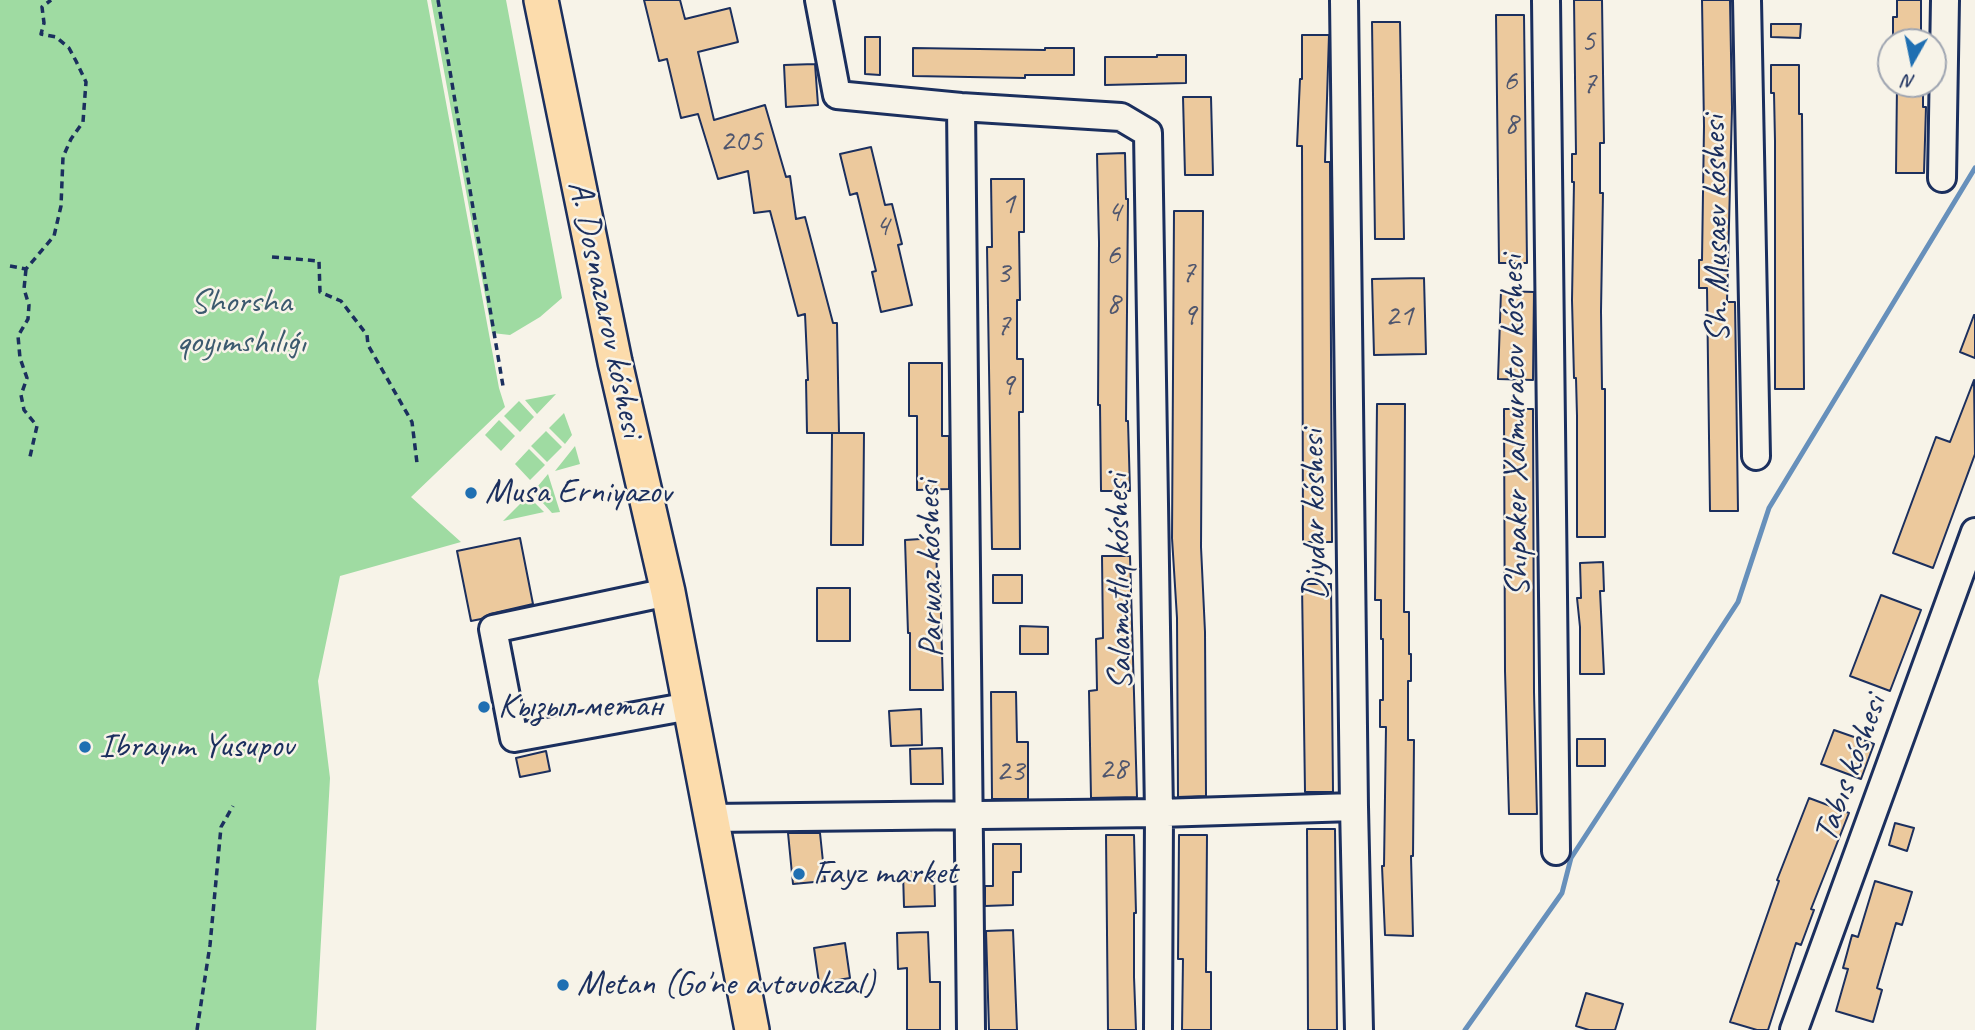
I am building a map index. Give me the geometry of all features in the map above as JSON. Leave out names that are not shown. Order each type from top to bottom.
[{"type":"main road","name":"A. Dosnazarov kóshesi","points":[[541,0],[615,362],[668,592],[709,818],[752,1030]]},
{"type":"street","points":[[819,0],[837,95],[961,107]]},
{"type":"street","name":"Diydar kóshesi","points":[[1344,0],[1359,1030]]},
{"type":"street","name":"Shıpaker Xalmuratov kóshesi","points":[[1546,0],[1556,851]]},
{"type":"street","name":"Sh. Musaev kóshesi","points":[[1747,0],[1756,456]]},
{"type":"street","points":[[1942,178],[1945,0]]},
{"type":"street","name":"Salamatlıq kóshesi","points":[[961,107],[1121,117],[1148,133],[1159,813],[1158,1030]]},
{"type":"street","name":"Parwaz kóshesi","points":[[961,107],[971,1030]]},
{"type":"street","name":"Tabıs kóshesi","points":[[1794,1030],[1975,532]]},
{"type":"street","points":[[668,592],[493,629],[514,738],[690,706]]},
{"type":"street","points":[[709,818],[1159,813],[1354,807]]},
{"type":"path","points":[[29,461],[37,426],[24,410],[21,395],[27,378],[20,358],[18,336],[28,319],[29,305],[24,289],[26,269],[54,236],[61,206],[63,157],[83,122],[86,82],[69,48],[56,37],[41,34],[44,23],[42,6],[51,0]]},
{"type":"path","points":[[438,0],[503,386]]},
{"type":"path","points":[[272,257],[319,261],[320,292],[341,302],[367,335],[368,345],[412,422],[417,463]]},
{"type":"path","points":[[10,266],[26,269]]},
{"type":"path","points":[[197,1030],[221,827],[233,806]]},
{"type":"green space","name":"Shorsha qoyımshılıǵı","points":[[0,0],[427,0],[499,388],[505,407],[411,497],[461,542],[340,576],[318,681],[330,778],[316,1030],[0,1030]]},
{"type":"green space","points":[[431,0],[506,0],[562,298],[540,317],[510,335],[492,333]]},
{"type":"green space","points":[[556,394],[537,414],[525,400]]},
{"type":"green space","points":[[519,401],[534,417],[520,432],[504,416]]},
{"type":"green space","points":[[564,413],[572,435],[565,444],[549,428]]},
{"type":"green space","points":[[499,420],[515,436],[501,451],[485,435]]},
{"type":"green space","points":[[546,431],[562,447],[547,462],[531,446]]},
{"type":"green space","points":[[575,446],[580,464],[555,471]]},
{"type":"green space","points":[[529,449],[545,465],[530,480],[515,464]]},
{"type":"green space","points":[[548,474],[560,512],[552,513],[533,492]]},
{"type":"green space","points":[[528,496],[544,512],[503,521]]},
{"type":"building","points":[[644,0],[680,0],[685,19],[730,8],[738,42],[698,52],[714,120],[765,105],[786,177],[790,176],[796,219],[805,217],[833,323],[837,323],[839,433],[807,433],[805,314],[798,316],[770,211],[754,213],[748,171],[718,179],[698,114],[681,118],[667,59],[659,61]]},
{"type":"building","points":[[1574,0],[1602,0],[1604,143],[1600,143],[1600,193],[1603,193],[1601,311],[1602,389],[1605,389],[1605,537],[1577,537],[1577,416],[1572,300],[1572,154],[1576,154]]},
{"type":"building","points":[[1702,0],[1730,0],[1732,108],[1727,302],[1735,302],[1738,511],[1710,511],[1707,288],[1699,288],[1699,260],[1702,260],[1704,126]]},
{"type":"building","points":[[1897,0],[1921,0],[1921,28],[1893,28],[1893,17],[1897,17]]},
{"type":"building","points":[[1496,15],[1524,15],[1527,263],[1499,263]]},
{"type":"building","points":[[1372,22],[1400,22],[1404,239],[1375,239]]},
{"type":"building","points":[[1771,24],[1801,24],[1800,38],[1771,37]]},
{"type":"building","points":[[1302,35],[1329,35],[1325,162],[1330,162],[1332,542],[1303,542],[1302,146],[1297,146]]},
{"type":"building","points":[[865,37],[880,37],[880,75],[865,74]]},
{"type":"building","points":[[913,48],[1074,48],[1074,75],[1025,75],[1025,78],[913,76]]},
{"type":"building","points":[[1186,55],[1186,83],[1105,85],[1105,57]]},
{"type":"building","points":[[815,64],[818,105],[786,107],[784,65]]},
{"type":"building","points":[[1771,65],[1799,65],[1799,114],[1802,114],[1804,389],[1775,389],[1775,141]]},
{"type":"building","points":[[1183,97],[1211,97],[1213,175],[1185,175]]},
{"type":"building","points":[[1897,98],[1923,98],[1923,107],[1926,107],[1924,173],[1896,173]]},
{"type":"building","points":[[871,147],[885,205],[892,204],[912,305],[881,312],[872,272],[876,271],[857,193],[850,195],[840,154]]},
{"type":"building","points":[[1125,153],[1128,199],[1126,421],[1130,491],[1101,491],[1097,154]]},
{"type":"building","points":[[991,179],[1024,179],[1024,232],[1019,232],[1020,300],[1017,300],[1017,359],[1023,359],[1023,412],[1019,412],[1020,549],[992,549],[987,247],[992,247]]},
{"type":"building","points":[[1174,211],[1203,211],[1201,547],[1205,632],[1206,796],[1178,797],[1177,618],[1172,538]]},
{"type":"building","points":[[1424,278],[1426,354],[1374,355],[1372,279]]},
{"type":"building","points":[[1501,291],[1534,292],[1533,380],[1498,379]]},
{"type":"building","points":[[1975,315],[1975,358],[1960,352]]},
{"type":"building","points":[[909,363],[942,363],[942,436],[949,436],[949,489],[917,490],[917,416],[909,416]]},
{"type":"building","points":[[1974,380],[1975,454],[1933,568],[1893,553],[1936,437],[1950,442]]},
{"type":"building","points":[[1377,404],[1405,404],[1404,612],[1409,612],[1411,654],[1408,740],[1414,740],[1411,856],[1413,936],[1385,935],[1382,866],[1386,727],[1380,727],[1380,700],[1383,700],[1381,600],[1375,600]]},
{"type":"building","points":[[1504,409],[1533,409],[1537,814],[1509,814],[1505,671]]},
{"type":"building","points":[[832,433],[864,433],[863,545],[831,545]]},
{"type":"building","points":[[520,538],[533,604],[471,621],[457,551]]},
{"type":"building","points":[[936,538],[937,579],[940,579],[943,690],[910,690],[905,540]]},
{"type":"building","points":[[1102,556],[1130,556],[1137,797],[1091,798],[1089,691],[1097,690],[1096,639],[1103,638]]},
{"type":"building","points":[[1603,562],[1604,591],[1600,591],[1604,674],[1580,674],[1577,598],[1581,598],[1580,563]]},
{"type":"building","points":[[993,575],[1022,575],[1022,603],[993,603]]},
{"type":"building","points":[[1302,584],[1331,584],[1333,792],[1305,792]]},
{"type":"building","points":[[817,588],[850,588],[850,641],[817,641]]},
{"type":"building","points":[[1881,595],[1921,610],[1890,691],[1850,676]]},
{"type":"building","points":[[1020,626],[1048,627],[1048,654],[1020,654]]},
{"type":"building","points":[[991,692],[1016,692],[1017,742],[1028,742],[1028,799],[992,799]]},
{"type":"building","points":[[921,709],[922,745],[891,746],[889,711]]},
{"type":"building","points":[[1834,730],[1874,744],[1861,779],[1821,764]]},
{"type":"building","points":[[1577,739],[1605,739],[1605,766],[1577,766]]},
{"type":"building","points":[[942,748],[943,784],[911,784],[910,749]]},
{"type":"building","points":[[546,751],[550,771],[520,777],[516,758]]},
{"type":"building","points":[[1809,798],[1849,813],[1811,909],[1814,910],[1801,945],[1796,943],[1768,1030],[1757,1030],[1730,1022],[1779,881],[1777,880]]},
{"type":"building","points":[[1895,823],[1914,828],[1907,851],[1889,845]]},
{"type":"building","points":[[1307,829],[1335,829],[1337,1030],[1308,1030]]},
{"type":"building","points":[[788,833],[820,833],[825,881],[793,884]]},
{"type":"building","points":[[1106,835],[1134,835],[1136,1030],[1108,1030]]},
{"type":"building","points":[[1179,835],[1207,835],[1206,972],[1211,972],[1211,1030],[1182,1030],[1183,959],[1178,959]]},
{"type":"building","points":[[993,844],[1021,844],[1021,872],[1013,872],[1013,905],[985,906],[985,886],[993,886]]},
{"type":"building","points":[[934,871],[935,906],[904,907],[903,872]]},
{"type":"building","points":[[1875,881],[1912,892],[1902,925],[1896,923],[1877,988],[1882,990],[1873,1022],[1836,1011],[1848,969],[1843,968],[1852,935],[1858,937]]},
{"type":"building","points":[[1013,930],[1017,1030],[989,1030],[986,931]]},
{"type":"building","points":[[928,932],[930,982],[940,982],[940,1030],[907,1030],[907,968],[898,969],[897,933]]},
{"type":"building","points":[[845,943],[850,978],[819,983],[814,948]]},
{"type":"building","points":[[1586,993],[1623,1004],[1615,1030],[1589,1030],[1576,1026]]},
{"type":"waterway","points":[[1465,1030],[1562,893],[1571,858],[1738,602],[1769,508],[1975,168]]},
{"type":"place","name":"Musa Erniyazov","points":[[471,493]]},
{"type":"place","name":"Кызыл метан","points":[[484,707]]},
{"type":"place","name":"Ibrayım Yusupov","points":[[85,747]]},
{"type":"place","name":"Fayz market","points":[[799,874]]},
{"type":"place","name":"Metan (Go'ne avtovokzal)","points":[[563,985]]}]
